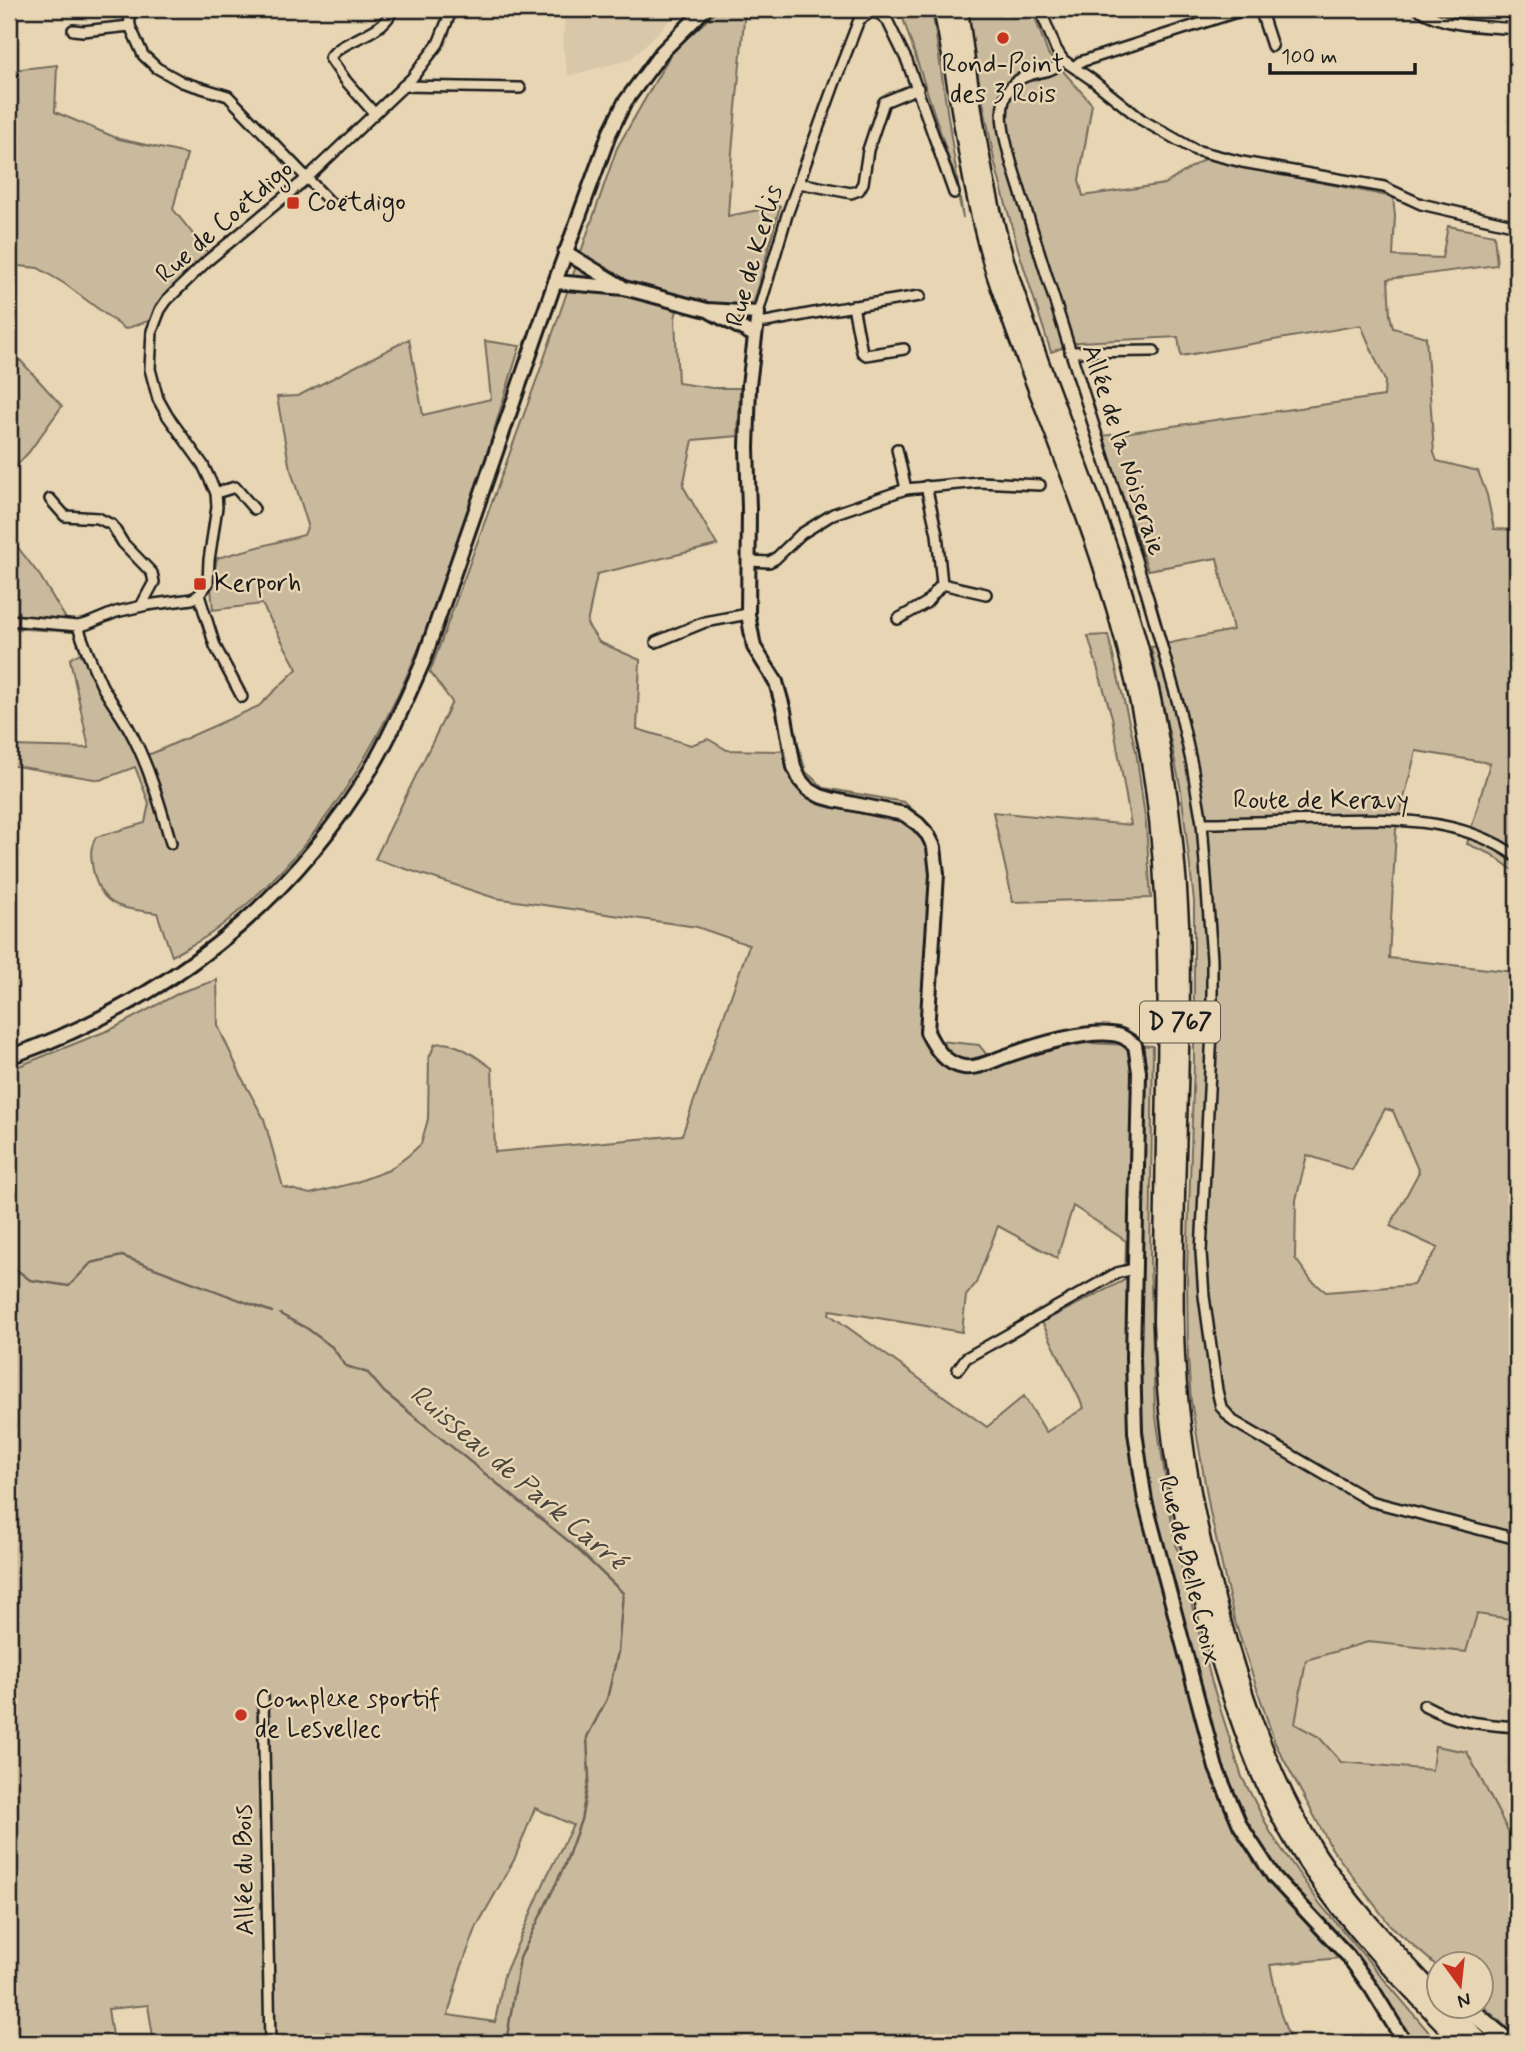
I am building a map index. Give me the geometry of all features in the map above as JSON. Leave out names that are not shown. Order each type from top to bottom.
[{"type":"highway","name":"D 767","points":[[942,9],[968,161],[984,235],[1006,307],[1104,570],[1130,660],[1150,758],[1164,873],[1167,966],[1163,1361],[1174,1470],[1195,1573],[1240,1726],[1258,1772],[1303,1857],[1348,1918],[1456,2039]]},
{"type":"highway","name":"D 767","points":[[959,9],[979,151],[994,224],[1023,315],[1121,580],[1144,667],[1164,764],[1176,859],[1180,954],[1175,1277],[1177,1372],[1197,1520],[1216,1602],[1254,1725],[1268,1761],[1299,1824],[1316,1853],[1367,1921],[1424,1983]]},
{"type":"highway","points":[[1367,1921],[1424,1969]]},
{"type":"highway","points":[[1461,2021],[1482,2043]]},
{"type":"highway","points":[[1483,2021],[1509,2043]]},
{"type":"street","points":[[129,9],[130,26],[144,55],[157,68],[182,82],[228,96],[331,203]]},
{"type":"street","name":"Rue de Coëtdigo","points":[[199,595],[208,583],[217,507],[216,493],[204,465],[158,399],[150,369],[152,331],[160,310],[207,261],[306,179],[412,78],[438,44],[452,9]]},
{"type":"street","points":[[9,1057],[97,1021],[132,1003],[190,965],[256,912],[323,839],[348,804],[372,767],[398,718],[423,662],[565,252],[610,132],[625,102],[662,52],[705,9]]},
{"type":"street","points":[[1040,9],[1063,60],[1142,120],[1195,150],[1242,162],[1384,187],[1421,204],[1517,226]]},
{"type":"street","points":[[1074,67],[1080,62],[1246,9]]},
{"type":"street","points":[[1260,9],[1272,46]]},
{"type":"street","points":[[1419,9],[1430,17],[1453,24],[1517,29]]},
{"type":"street","name":"Rue de Kerlis","points":[[918,88],[887,20],[880,14],[871,12],[859,20],[787,215],[756,323],[749,385],[747,448],[748,614],[754,647],[776,682],[794,767],[808,789],[820,796],[904,814],[918,824],[934,847],[937,874],[927,1031],[936,1049],[949,1061],[965,1067],[981,1065],[1043,1043],[1081,1036],[1109,1034],[1124,1037],[1135,1045]]},
{"type":"street","points":[[374,113],[330,58],[335,50],[353,43],[388,20],[391,13]]},
{"type":"street","points":[[73,30],[130,26]]},
{"type":"street","name":"Allée de la Noiseraie","points":[[1063,60],[1052,70],[1024,76],[1010,86],[1003,101],[1002,123],[1004,139],[1148,598],[1179,706],[1202,823],[1209,891],[1212,1030],[1201,1252],[1206,1310],[1217,1390],[1222,1407],[1233,1421],[1370,1501],[1517,1539]]},
{"type":"street","points":[[403,86],[520,88]]},
{"type":"street","points":[[799,183],[851,193],[859,190],[863,183],[868,149],[884,102],[918,88],[954,193]]},
{"type":"street","points":[[565,252],[624,288]]},
{"type":"street","points":[[555,282],[624,288],[756,323],[920,296]]},
{"type":"street","points":[[853,306],[862,352],[866,355],[904,349]]},
{"type":"street","points":[[707,310],[756,323]]},
{"type":"street","points":[[1070,352],[1154,351]]},
{"type":"street","points":[[897,449],[906,489]]},
{"type":"street","points":[[749,561],[769,562],[801,534],[833,514],[906,489],[979,482],[1041,485]]},
{"type":"street","points":[[898,619],[926,603],[942,584],[937,534],[926,486]]},
{"type":"street","points":[[216,493],[235,487],[254,509]]},
{"type":"street","points":[[50,499],[65,516],[98,518],[112,525],[123,543],[152,573],[154,582],[141,606]]},
{"type":"street","points":[[942,584],[986,594]]},
{"type":"street","points":[[9,620],[78,626],[116,612],[181,601],[199,595],[215,646],[242,697]]},
{"type":"street","points":[[656,642],[705,622],[748,614]]},
{"type":"street","points":[[78,626],[103,686],[128,726],[144,761],[171,843]]},
{"type":"street","name":"Route de Keravy","points":[[1202,823],[1399,819],[1438,825],[1487,839],[1503,846],[1517,857]]},
{"type":"street","name":"Rue de Belle Croix","points":[[1135,1045],[1139,1073],[1133,1358],[1135,1432],[1145,1501],[1216,1768],[1240,1825],[1274,1877],[1348,1956],[1405,2043]]},
{"type":"street","points":[[958,1369],[966,1358],[1117,1273],[1134,1269]]},
{"type":"street","name":"Allée du Bois","points":[[263,1696],[270,2043]]},
{"type":"street","points":[[1424,1705],[1436,1712],[1470,1723],[1517,1727]]},
{"type":"shaded area","points":[[565,9],[681,9],[631,59],[568,76],[563,48]]},
{"type":"shaded area","points":[[719,9],[745,9],[728,216],[780,206],[754,302],[733,307],[680,298],[675,318],[678,383],[712,388],[740,388],[738,436],[693,440],[683,486],[717,545],[597,574],[587,624],[599,642],[640,660],[637,729],[691,745],[708,739],[727,750],[776,751],[799,748],[806,772],[824,788],[904,802],[931,826],[941,851],[933,1025],[940,1041],[979,1045],[995,1065],[1046,1050],[1088,1043],[1153,1046],[1150,1259],[1155,1410],[1174,1536],[1212,1683],[1242,1777],[1272,1835],[1320,1904],[1438,2043],[1411,2043],[1351,1952],[1339,1958],[1270,1965],[1280,2012],[1291,2043],[357,2043],[327,2032],[277,2043],[154,2043],[148,2005],[108,2009],[113,2043],[9,2043],[9,1070],[114,1028],[181,992],[217,980],[218,1026],[264,1119],[283,1187],[310,1194],[354,1183],[389,1170],[421,1144],[428,1119],[429,1058],[435,1044],[458,1046],[492,1068],[495,1152],[682,1135],[749,945],[697,927],[495,898],[375,859],[452,702],[430,672],[539,373],[617,148],[672,52]],"holes":[[[1073,1206],[1126,1241],[1125,1280],[1042,1322],[1084,1408],[1046,1432],[1024,1396],[987,1427],[829,1314],[830,1310],[962,1332],[966,1296],[976,1283],[998,1226],[1057,1258]],[[535,1808],[573,1825],[547,1876],[504,1975],[495,2022],[448,2015],[460,1971],[477,1926],[514,1860]]]},
{"type":"shaded area","points":[[900,9],[932,9],[963,218],[953,171]]},
{"type":"shaded area","points":[[967,9],[1032,9],[1048,54],[1092,104],[1079,180],[1083,196],[1165,184],[1204,159],[1393,197],[1393,256],[1442,258],[1448,226],[1494,235],[1497,265],[1388,279],[1393,328],[1426,337],[1434,453],[1437,461],[1478,471],[1487,495],[1494,529],[1517,530],[1517,873],[1491,854],[1467,844],[1490,763],[1416,751],[1396,830],[1389,958],[1514,972],[1517,1050],[1517,1620],[1477,1614],[1466,1652],[1368,1642],[1306,1660],[1295,1724],[1319,1737],[1341,1762],[1432,1770],[1435,1746],[1467,1752],[1517,1848],[1517,2037],[1494,2016],[1494,1951],[1424,1951],[1424,1955],[1390,1925],[1332,1849],[1275,1743],[1234,1619],[1210,1512],[1191,1401],[1187,1270],[1194,1060],[1194,901],[1181,790],[1151,647],[1233,630],[1217,558],[1148,570],[1102,436],[1384,396],[1385,381],[1361,325],[1181,356],[1178,337],[1079,342],[1051,352],[1018,249],[995,164]],"holes":[[[1385,1109],[1393,1111],[1419,1172],[1390,1226],[1438,1248],[1413,1285],[1326,1292],[1311,1280],[1295,1258],[1296,1200],[1307,1155],[1352,1170]]]},
{"type":"shaded area","points":[[9,38],[12,70],[57,65],[55,112],[119,139],[187,154],[173,209],[208,253],[161,303],[151,320],[125,329],[65,284],[38,268],[9,265]]},
{"type":"shaded area","points":[[409,339],[423,415],[491,399],[485,341],[520,346],[443,587],[412,665],[374,741],[330,811],[277,875],[213,932],[172,956],[157,913],[115,904],[102,892],[93,870],[91,849],[96,837],[145,823],[149,803],[135,767],[100,780],[9,765],[9,746],[89,748],[70,659],[80,653],[138,757],[153,753],[259,706],[297,669],[262,604],[213,610],[211,588],[217,558],[304,535],[308,525],[289,464],[277,397],[298,396]]},
{"type":"shaded area","points":[[20,360],[62,406],[29,452],[9,474],[9,368]]},
{"type":"shaded area","points":[[9,536],[40,576],[74,632],[9,628]]},
{"type":"shaded area","points":[[1108,635],[1136,751],[1146,825],[1151,898],[1013,902],[993,812],[1131,825],[1112,717],[1088,636]]},
{"type":"shaded area","points":[[1477,1614],[1517,1620],[1517,1848],[1467,1752],[1433,1770],[1341,1762],[1319,1737],[1295,1724],[1306,1660],[1368,1642],[1466,1652]]},
{"type":"waterway","name":"Ruisseau de Park Carré","points":[[9,1264],[30,1280],[69,1286],[91,1263],[122,1256],[272,1312]]},
{"type":"waterway","name":"Ruisseau de Park Carré","points":[[280,1314],[308,1329],[332,1347],[346,1366],[368,1373],[384,1392],[572,1544],[623,1593],[618,1652],[607,1699],[587,1737],[589,1778],[581,1820],[564,1867],[520,1958],[506,2043]]},
{"type":"place","name":"Rond-Point des 3 Rois","points":[[1003,38]]},
{"type":"place","name":"Coëtdigo","points":[[293,203]]},
{"type":"place","name":"Kerporh","points":[[200,584]]},
{"type":"place","name":"Complexe sportif de Lesvellec","points":[[241,1715]]}]
